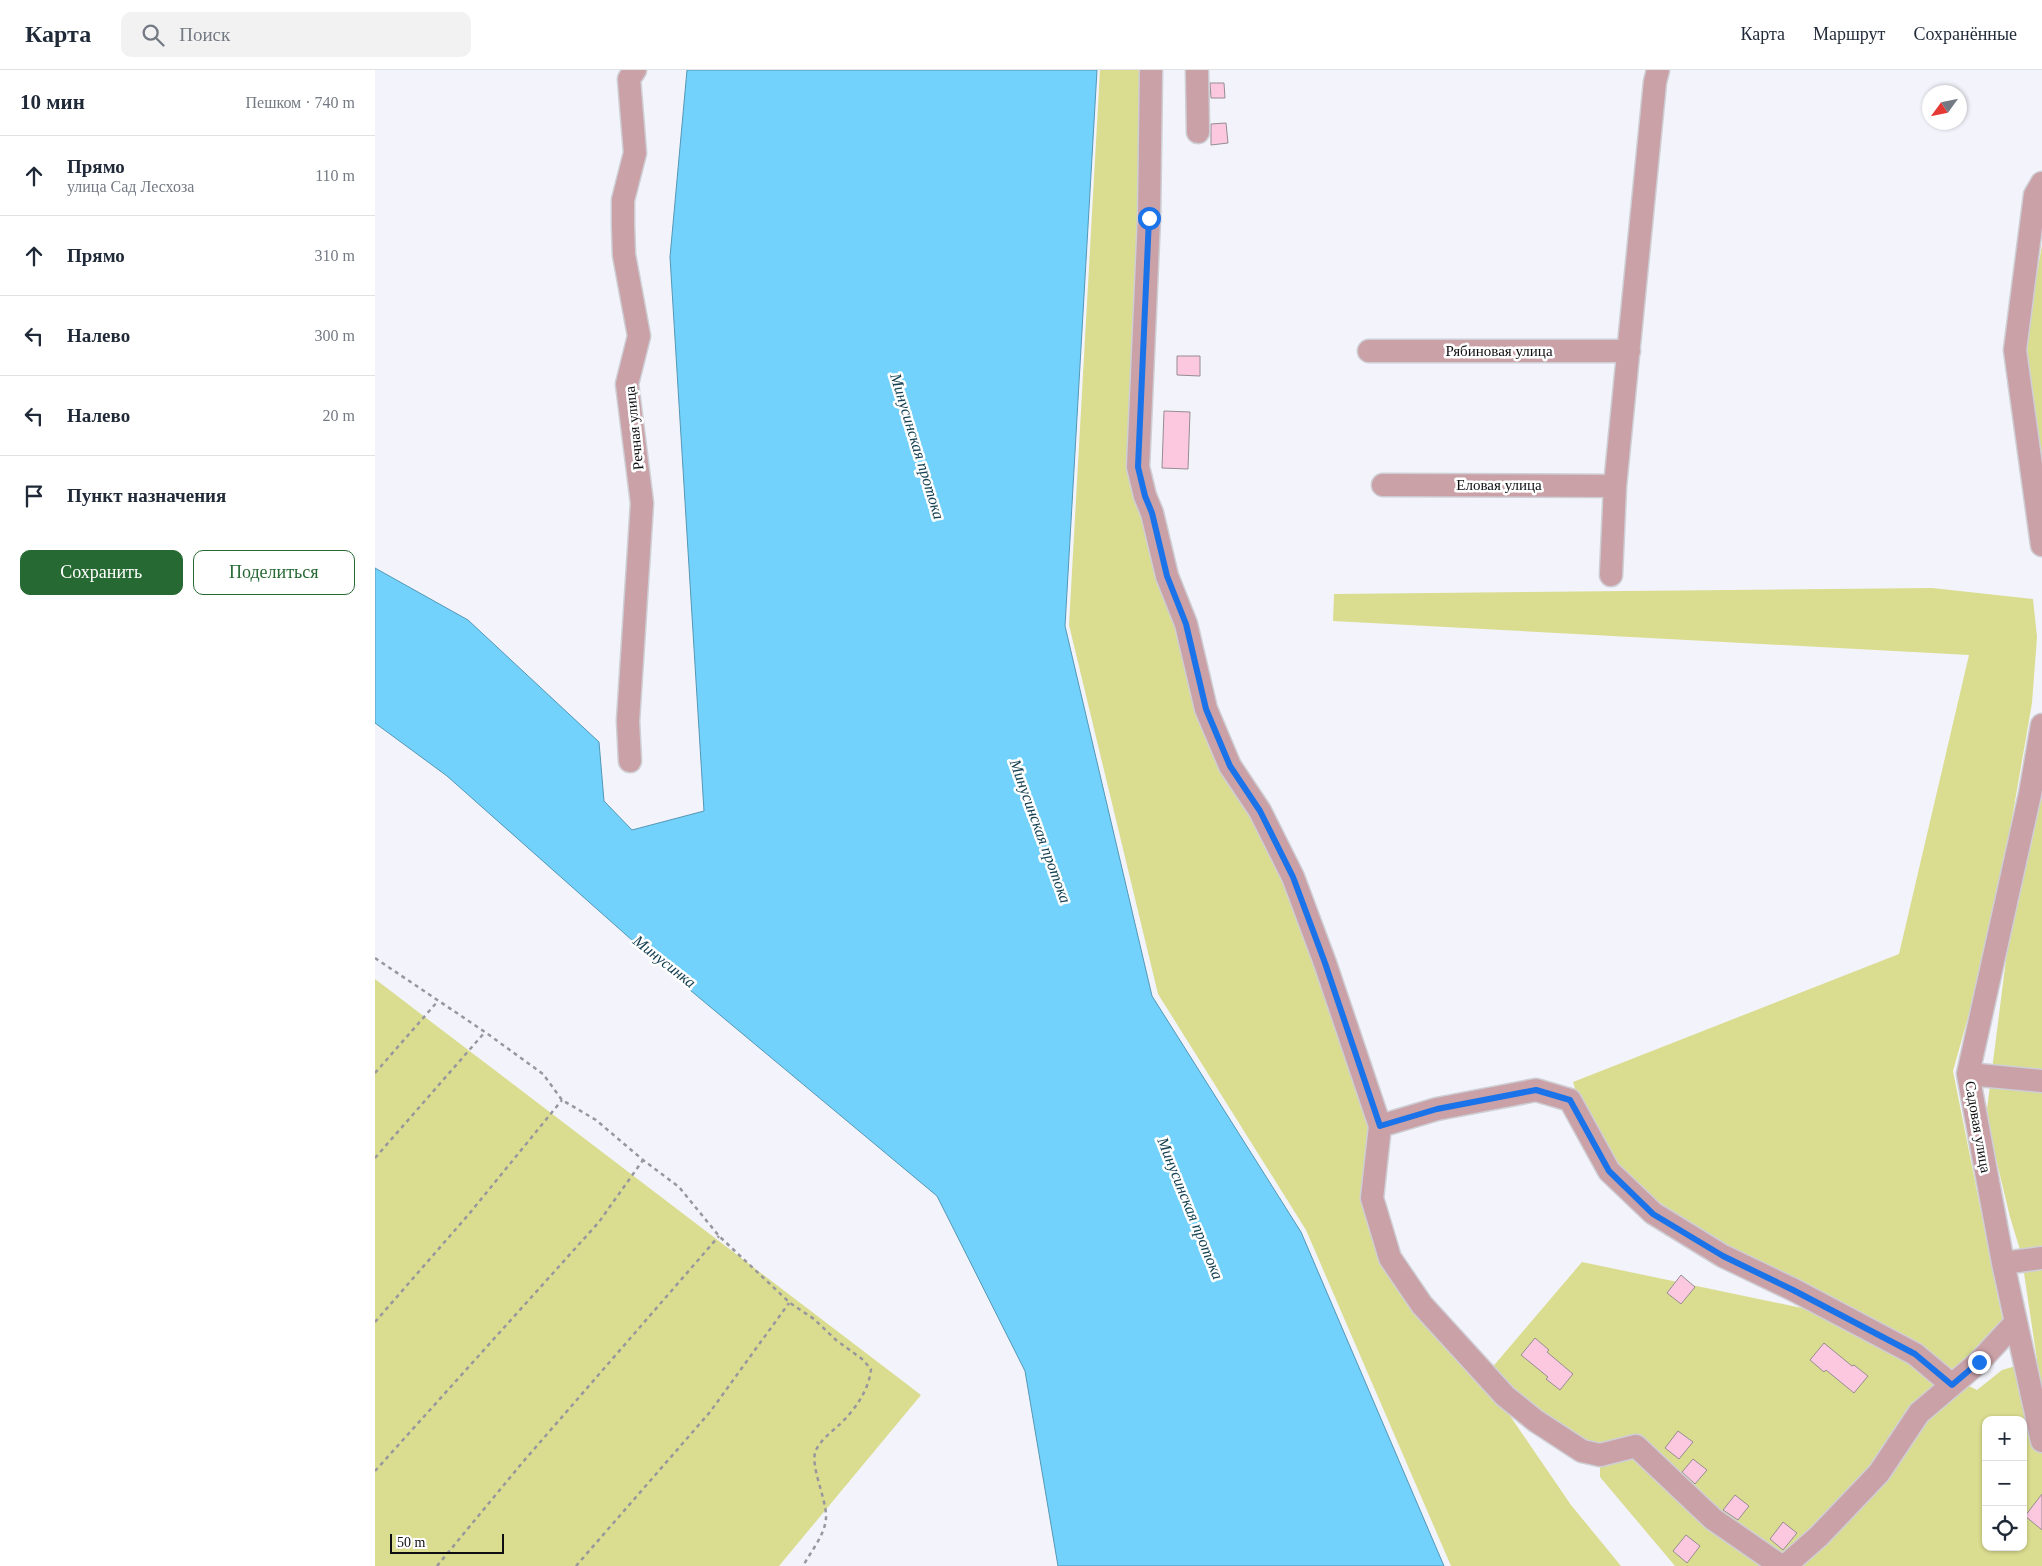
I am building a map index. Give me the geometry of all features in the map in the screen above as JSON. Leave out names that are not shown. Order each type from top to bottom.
[{"type":"street","name":"Речная улица","points":[[630,761],[628,721],[642,503],[627,384],[639,336],[624,255],[623,200],[635,154],[629,79],[635,70]]},
{"type":"street","points":[[1151,70],[1149,218],[1138,467],[1145,496],[1152,513],[1167,576],[1186,624],[1206,709],[1230,766],[1260,811],[1293,877],[1325,963],[1380,1126],[1372,1198],[1389,1258],[1422,1305],[1505,1396],[1536,1421],[1583,1451],[1601,1455],[1636,1446],[1713,1519],[1783,1566],[1819,1536],[1879,1473],[1919,1413],[1979,1362],[2016,1322]]},
{"type":"street","points":[[1197,70],[1198,132]]},
{"type":"street","points":[[1611,575],[1615,486],[1655,82],[1658,70]]},
{"type":"street","points":[[2042,183],[2035,195],[2037,233],[2015,350],[2039,490],[2042,545]]},
{"type":"street","name":"Рябиновая улица","points":[[1369,351],[1629,351]]},
{"type":"street","name":"Еловая улица","points":[[1383,485],[1615,486]]},
{"type":"street","name":"Садовая улица","points":[[2042,725],[2036,796],[1968,1074],[2003,1263],[2042,1441]]},
{"type":"street","points":[[1968,1074],[2042,1081]]},
{"type":"street","points":[[1380,1126],[1437,1109],[1536,1090],[1570,1100],[1609,1171],[1653,1214],[1723,1256],[1793,1290],[1915,1354],[1952,1385]]},
{"type":"street","points":[[2003,1263],[2042,1258]]},
{"type":"path","points":[[375,958],[485,1032],[543,1074],[562,1100],[596,1120],[643,1160],[679,1187],[719,1236],[790,1303],[814,1319],[836,1340],[862,1359],[871,1369],[870,1382],[858,1402],[844,1421],[825,1438],[815,1451],[814,1466],[821,1488],[826,1516],[824,1530],[803,1566]]},
{"type":"path","points":[[375,1073],[438,1001]]},
{"type":"path","points":[[375,1158],[485,1032]]},
{"type":"path","points":[[375,1322],[469,1214],[562,1100]]},
{"type":"path","points":[[375,1471],[599,1222],[643,1160]]},
{"type":"path","points":[[437,1566],[522,1462],[719,1236]]},
{"type":"path","points":[[576,1566],[710,1412],[790,1303]]},
{"type":"green space","points":[[1100,70],[1142,70],[1133,467],[1155,558],[1271,844],[1373,1124],[1391,1253],[1491,1388],[1571,1505],[1621,1566],[1451,1566],[1306,1230],[1158,994],[1069,625]]},
{"type":"green space","points":[[2042,245],[2042,485],[2023,351]]},
{"type":"green space","points":[[1932,588],[2033,599],[2037,637],[2032,703],[1993,928],[1953,1071],[2004,1327],[1957,1372],[1873,1318],[1684,1229],[1590,1139],[1573,1082],[1899,954],[1969,655],[1333,621],[1334,594]]},
{"type":"green space","points":[[2042,795],[2042,1566],[1675,1566],[1600,1477],[1600,1455],[1490,1370],[1582,1262],[1821,1312],[1977,1390],[2002,1370],[2037,1360],[2021,1253],[2010,1217],[1986,1117],[2007,952]]},
{"type":"green space","points":[[375,979],[921,1395],[779,1566],[375,1566]]},
{"type":"water","points":[[687,70],[1097,70],[1065,626],[1152,996],[1301,1232],[1444,1566],[1058,1566],[1025,1371],[937,1196],[660,965],[447,776],[375,723],[375,568],[468,620],[599,742],[604,801],[632,830],[704,811],[670,257]]},
{"type":"building","points":[[1210,83],[1224,83],[1225,98],[1211,98]]},
{"type":"building","points":[[1226,123],[1228,143],[1211,145],[1211,124]]},
{"type":"building","points":[[1177,356],[1200,356],[1200,376],[1177,375]]},
{"type":"building","points":[[1164,411],[1190,412],[1188,469],[1162,468]]},
{"type":"building","points":[[1681,1275],[1695,1287],[1681,1304],[1667,1293]]},
{"type":"building","points":[[1535,1338],[1549,1350],[1547,1352],[1573,1374],[1560,1390],[1546,1379],[1548,1377],[1521,1355]]},
{"type":"building","points":[[1824,1343],[1852,1366],[1854,1365],[1868,1376],[1854,1393],[1826,1370],[1824,1372],[1810,1360]]},
{"type":"building","points":[[1678,1431],[1693,1442],[1679,1459],[1665,1448]]},
{"type":"building","points":[[1693,1459],[1707,1470],[1695,1484],[1682,1472]]},
{"type":"building","points":[[2042,1494],[2042,1530],[2027,1518],[2027,1513]]},
{"type":"building","points":[[1735,1495],[1749,1506],[1738,1520],[1723,1510]]},
{"type":"building","points":[[1783,1522],[1797,1533],[1783,1550],[1770,1539]]},
{"type":"building","points":[[1686,1535],[1700,1546],[1687,1563],[1673,1551]]},
{"type":"route","points":[[1149,218],[1138,467],[1145,496],[1152,513],[1167,576],[1186,624],[1206,709],[1230,766],[1260,811],[1293,877],[1325,963],[1380,1126],[1437,1109],[1536,1090],[1570,1100],[1609,1171],[1653,1214],[1723,1256],[1793,1290],[1915,1354],[1952,1385],[1979,1362]]},
{"type":"water label","name":"Минусинская протока","points":[[918,446]]},
{"type":"water label","name":"Минусинская протока","points":[[1041,831]]},
{"type":"water label","name":"Минусинка","points":[[665,961]]},
{"type":"water label","name":"Минусинская протока","points":[[1191,1208]]}]
